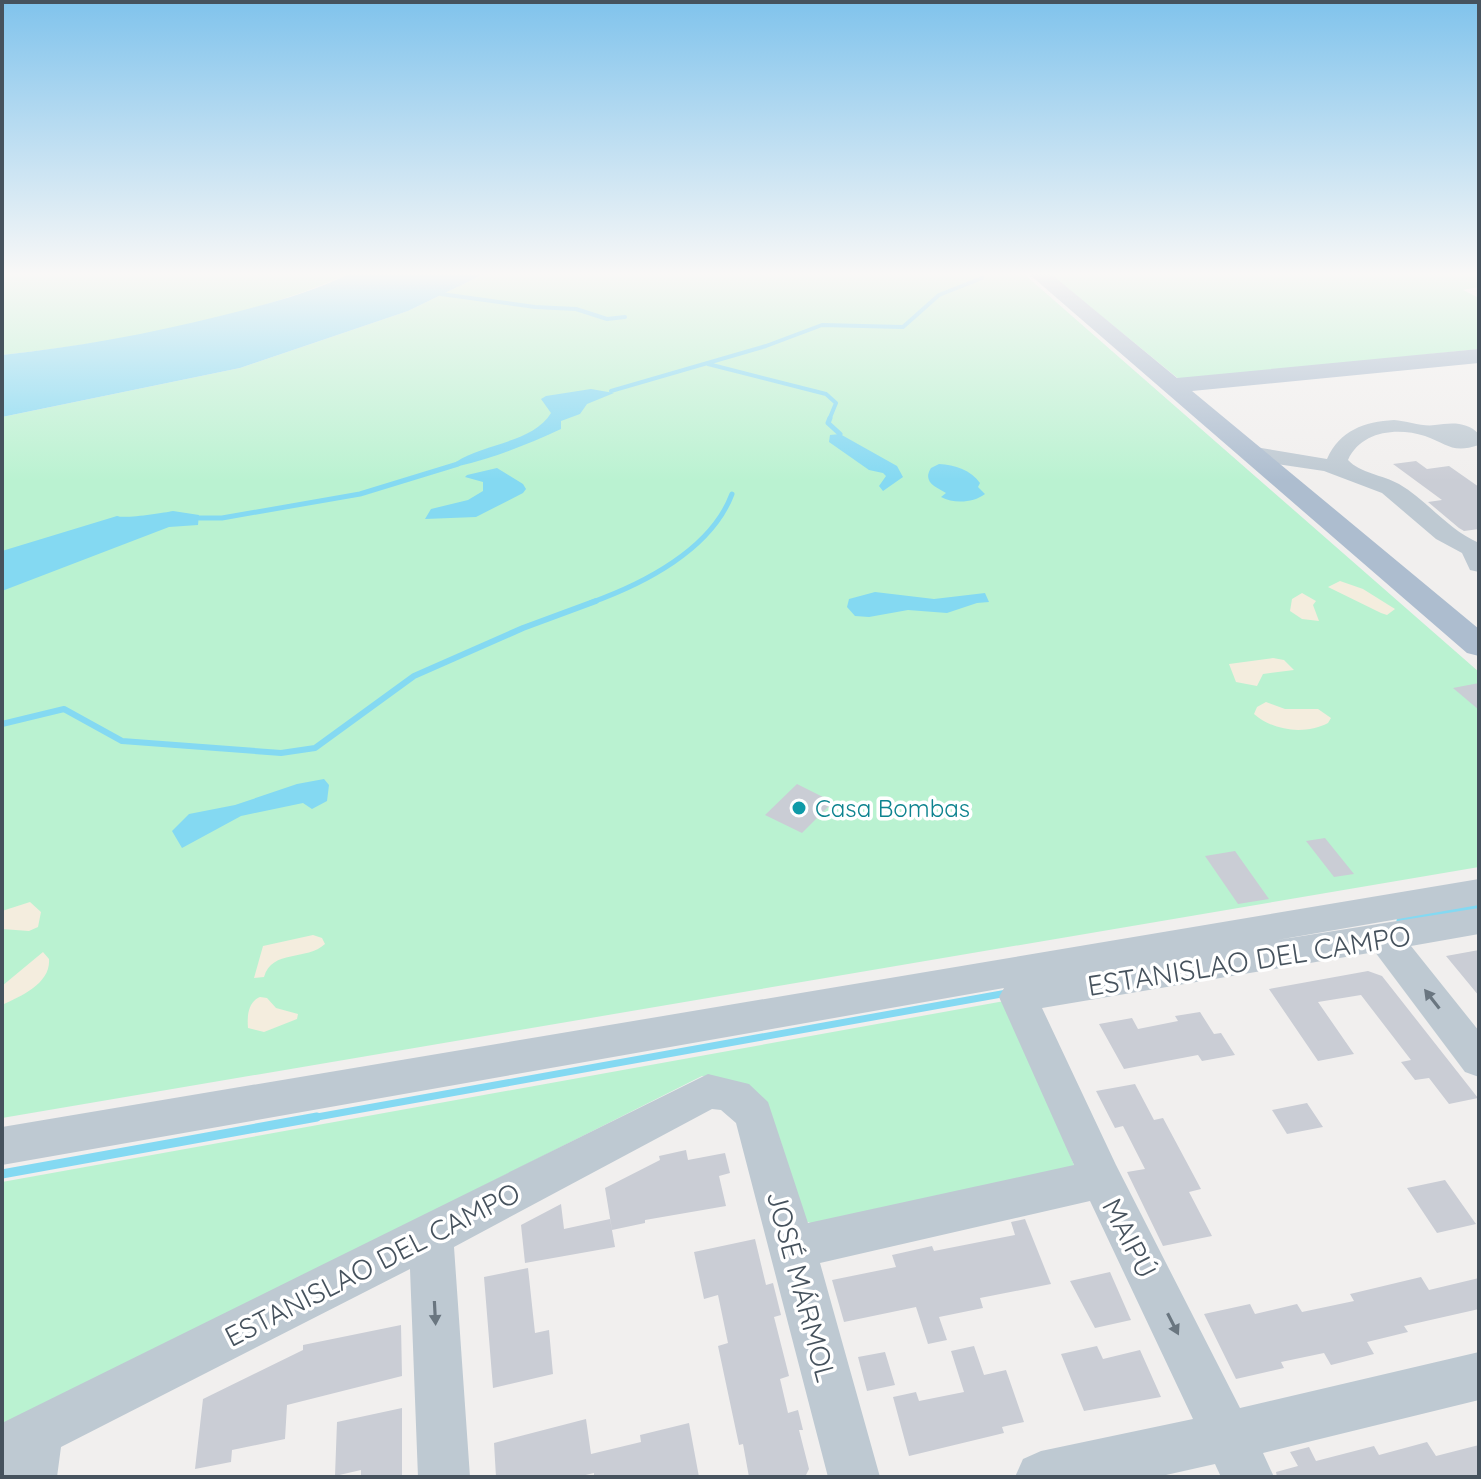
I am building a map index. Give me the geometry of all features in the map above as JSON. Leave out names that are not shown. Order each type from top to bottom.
[{"type":"main road","points":[[1121,343],[1478,644]]},
{"type":"main road","points":[[1177,390],[1479,356]]},
{"type":"main road","points":[[1177,390],[1479,366]]},
{"type":"street","points":[[1336,466],[1344,446],[1364,430],[1403,427],[1437,433],[1445,428],[1464,431],[1474,438],[1460,453]]},
{"type":"street","points":[[1249,453],[1297,457],[1336,466],[1412,501],[1411,507],[1476,557]]},
{"type":"street","points":[[1455,531],[1476,557]]},
{"type":"street","points":[[2,1146],[1479,892]]},
{"type":"street","name":"ESTANISLAO DEL CAMPO","points":[[1018,997],[1479,921]]},
{"type":"street","points":[[1384,938],[1479,1060]]},
{"type":"street","name":"MAIPÚ","points":[[1018,997],[1101,1179],[1239,1457]]},
{"type":"street","name":"ESTANISLAO DEL CAMPO","points":[[24,1452],[708,1091],[724,1091],[742,1099]]},
{"type":"street","name":"JOSÉ MÁRMOL","points":[[742,1099],[754,1115],[854,1477]]},
{"type":"street","points":[[793,1248],[1101,1179]]},
{"type":"street","points":[[431,1236],[444,1477]]},
{"type":"street","points":[[1041,1477],[1239,1457],[1479,1376]]},
{"type":"green space","points":[[2,343],[91,343],[2,355]]},
{"type":"green space","points":[[314,343],[1103,343],[1479,672],[1479,867],[2,1118],[2,417],[240,368]]},
{"type":"green space","points":[[1135,343],[1479,343],[1479,349],[1180,380]]},
{"type":"green space","points":[[1010,1000],[1075,1168],[818,1225],[804,1221],[736,1083],[702,1076],[2,1428],[2,1182]]},
{"type":"sand","points":[[1340,581],[1363,589],[1395,609],[1387,615],[1328,587]]},
{"type":"sand","points":[[1302,593],[1316,601],[1313,605],[1319,621],[1302,619],[1290,611],[1292,599]]},
{"type":"sand","points":[[1273,658],[1284,660],[1294,670],[1263,674],[1257,686],[1236,682],[1229,664]]},
{"type":"sand","points":[[1266,702],[1285,709],[1318,709],[1331,718],[1328,723],[1309,729],[1280,727],[1254,714],[1257,707]]},
{"type":"sand","points":[[30,902],[41,912],[38,927],[29,931],[2,929],[2,911]]},
{"type":"sand","points":[[313,935],[322,938],[325,944],[274,962],[264,977],[254,978],[263,946]]},
{"type":"sand","points":[[43,952],[49,959],[40,982],[2,1005],[2,986]]},
{"type":"sand","points":[[260,997],[267,998],[276,1008],[298,1014],[297,1019],[264,1032],[248,1028],[251,1006]]},
{"type":"water","points":[[314,343],[240,368],[2,417],[2,355],[85,344]]},
{"type":"water","points":[[591,389],[614,393],[587,404],[580,414],[561,421],[561,429],[549,435],[485,459],[459,466],[456,462],[520,437],[543,423],[551,413],[541,399],[546,396]]},
{"type":"water","points":[[840,434],[897,466],[903,477],[883,491],[879,486],[886,476],[883,473],[869,470],[829,442],[830,435]]},
{"type":"water","points":[[939,464],[967,472],[976,478],[980,483],[978,487],[985,494],[963,502],[941,497],[946,493],[931,484],[928,477],[931,468]]},
{"type":"water","points":[[497,468],[523,484],[526,489],[523,493],[476,517],[425,519],[431,509],[468,500],[483,491],[483,482],[465,477],[467,475]]},
{"type":"water","points":[[173,511],[199,515],[198,525],[169,527],[2,591],[2,551],[117,516]]},
{"type":"water","points":[[875,592],[934,599],[985,593],[989,602],[947,613],[908,610],[869,617],[855,616],[847,607],[849,599]]},
{"type":"water","points":[[324,779],[329,785],[327,801],[312,809],[303,803],[241,816],[182,848],[172,831],[189,814],[235,805],[297,784]]},
{"type":"building","points":[[1416,461],[1427,469],[1449,466],[1479,487],[1479,529],[1464,531],[1459,528],[1428,502],[1442,500],[1393,464]]},
{"type":"building","points":[[1479,683],[1479,710],[1453,688]]},
{"type":"building","name":"Casa Bombas","points":[[797,784],[833,802],[802,833],[765,815]]},
{"type":"building","points":[[1325,838],[1354,874],[1334,877],[1306,841]]},
{"type":"building","points":[[1235,851],[1269,899],[1238,904],[1205,856]]},
{"type":"building","points":[[1479,950],[1479,996],[1446,956]]},
{"type":"building","points":[[1368,971],[1382,976],[1478,1098],[1449,1104],[1429,1078],[1415,1080],[1401,1062],[1411,1060],[1361,995],[1318,1002],[1354,1054],[1318,1061],[1269,989]]},
{"type":"building","points":[[1200,1012],[1214,1034],[1221,1033],[1235,1055],[1202,1061],[1198,1055],[1124,1069],[1099,1024],[1132,1018],[1138,1029],[1178,1021],[1175,1016]]},
{"type":"building","points":[[1135,1084],[1154,1120],[1163,1118],[1201,1189],[1189,1192],[1212,1236],[1163,1246],[1127,1172],[1145,1169],[1123,1126],[1115,1128],[1096,1091]]},
{"type":"building","points":[[1307,1103],[1323,1127],[1287,1134],[1272,1110]]},
{"type":"building","points":[[686,1150],[688,1160],[725,1153],[730,1173],[719,1176],[726,1206],[645,1220],[645,1223],[612,1230],[605,1188],[660,1160],[659,1156]]},
{"type":"building","points":[[1445,1180],[1476,1224],[1437,1233],[1407,1188]]},
{"type":"building","points":[[561,1204],[564,1229],[610,1219],[615,1247],[525,1263],[521,1225]]},
{"type":"building","points":[[1025,1219],[1051,1284],[980,1298],[983,1308],[939,1317],[947,1340],[928,1344],[916,1307],[844,1322],[832,1280],[896,1267],[892,1255],[932,1246],[934,1251],[1015,1235],[1011,1222]]},
{"type":"building","points":[[755,1239],[766,1285],[773,1283],[781,1315],[774,1317],[789,1376],[780,1379],[788,1413],[798,1410],[803,1430],[799,1430],[809,1469],[805,1477],[749,1477],[718,1346],[728,1343],[718,1295],[704,1299],[694,1252]]},
{"type":"building","points":[[528,1268],[535,1333],[549,1330],[553,1374],[493,1388],[484,1277]]},
{"type":"building","points":[[1110,1272],[1131,1320],[1095,1328],[1070,1281]]},
{"type":"building","points":[[1421,1277],[1429,1290],[1479,1278],[1479,1309],[1404,1326],[1408,1332],[1367,1342],[1374,1354],[1331,1365],[1324,1353],[1281,1362],[1284,1368],[1236,1379],[1204,1314],[1250,1304],[1255,1314],[1297,1304],[1302,1312],[1354,1301],[1350,1294]]},
{"type":"building","points":[[401,1325],[402,1376],[287,1405],[285,1439],[232,1450],[231,1462],[195,1469],[203,1399],[303,1350],[303,1345]]},
{"type":"building","points":[[974,1346],[984,1375],[1006,1370],[1024,1422],[1002,1427],[1004,1433],[909,1456],[893,1397],[916,1392],[919,1401],[964,1392],[951,1351]]},
{"type":"building","points":[[1097,1346],[1103,1359],[1140,1350],[1161,1397],[1084,1411],[1061,1354]]},
{"type":"building","points":[[885,1352],[895,1385],[867,1391],[858,1357]]},
{"type":"building","points":[[402,1408],[402,1477],[361,1477],[361,1470],[335,1476],[337,1422]]},
{"type":"building","points":[[586,1419],[591,1454],[641,1442],[640,1435],[689,1423],[699,1477],[594,1477],[594,1473],[577,1477],[496,1477],[494,1443]]},
{"type":"building","points":[[1427,1442],[1436,1456],[1479,1445],[1479,1477],[1277,1477],[1276,1472],[1298,1466],[1290,1452],[1309,1447],[1316,1461],[1374,1446],[1379,1455]]},
{"type":"waterway","points":[[611,391],[774,343]]},
{"type":"waterway","points":[[708,364],[826,394],[836,403],[829,420]]},
{"type":"waterway","points":[[830,418],[828,423],[840,434]]},
{"type":"waterway","points":[[199,518],[222,518],[360,494],[458,464]]},
{"type":"waterway","points":[[590,603],[653,575],[692,548],[722,514],[732,494]]},
{"type":"waterway","points":[[2,724],[64,709],[122,741],[281,753],[315,748],[414,676],[523,628],[596,601]]},
{"type":"waterway","points":[[1400,921],[1479,906]]},
{"type":"waterway","points":[[306,1119],[1007,993]]},
{"type":"waterway","points":[[2,1174],[317,1117]]},
{"type":"place","name":"Casa Bombas","points":[[799,808]]}]
